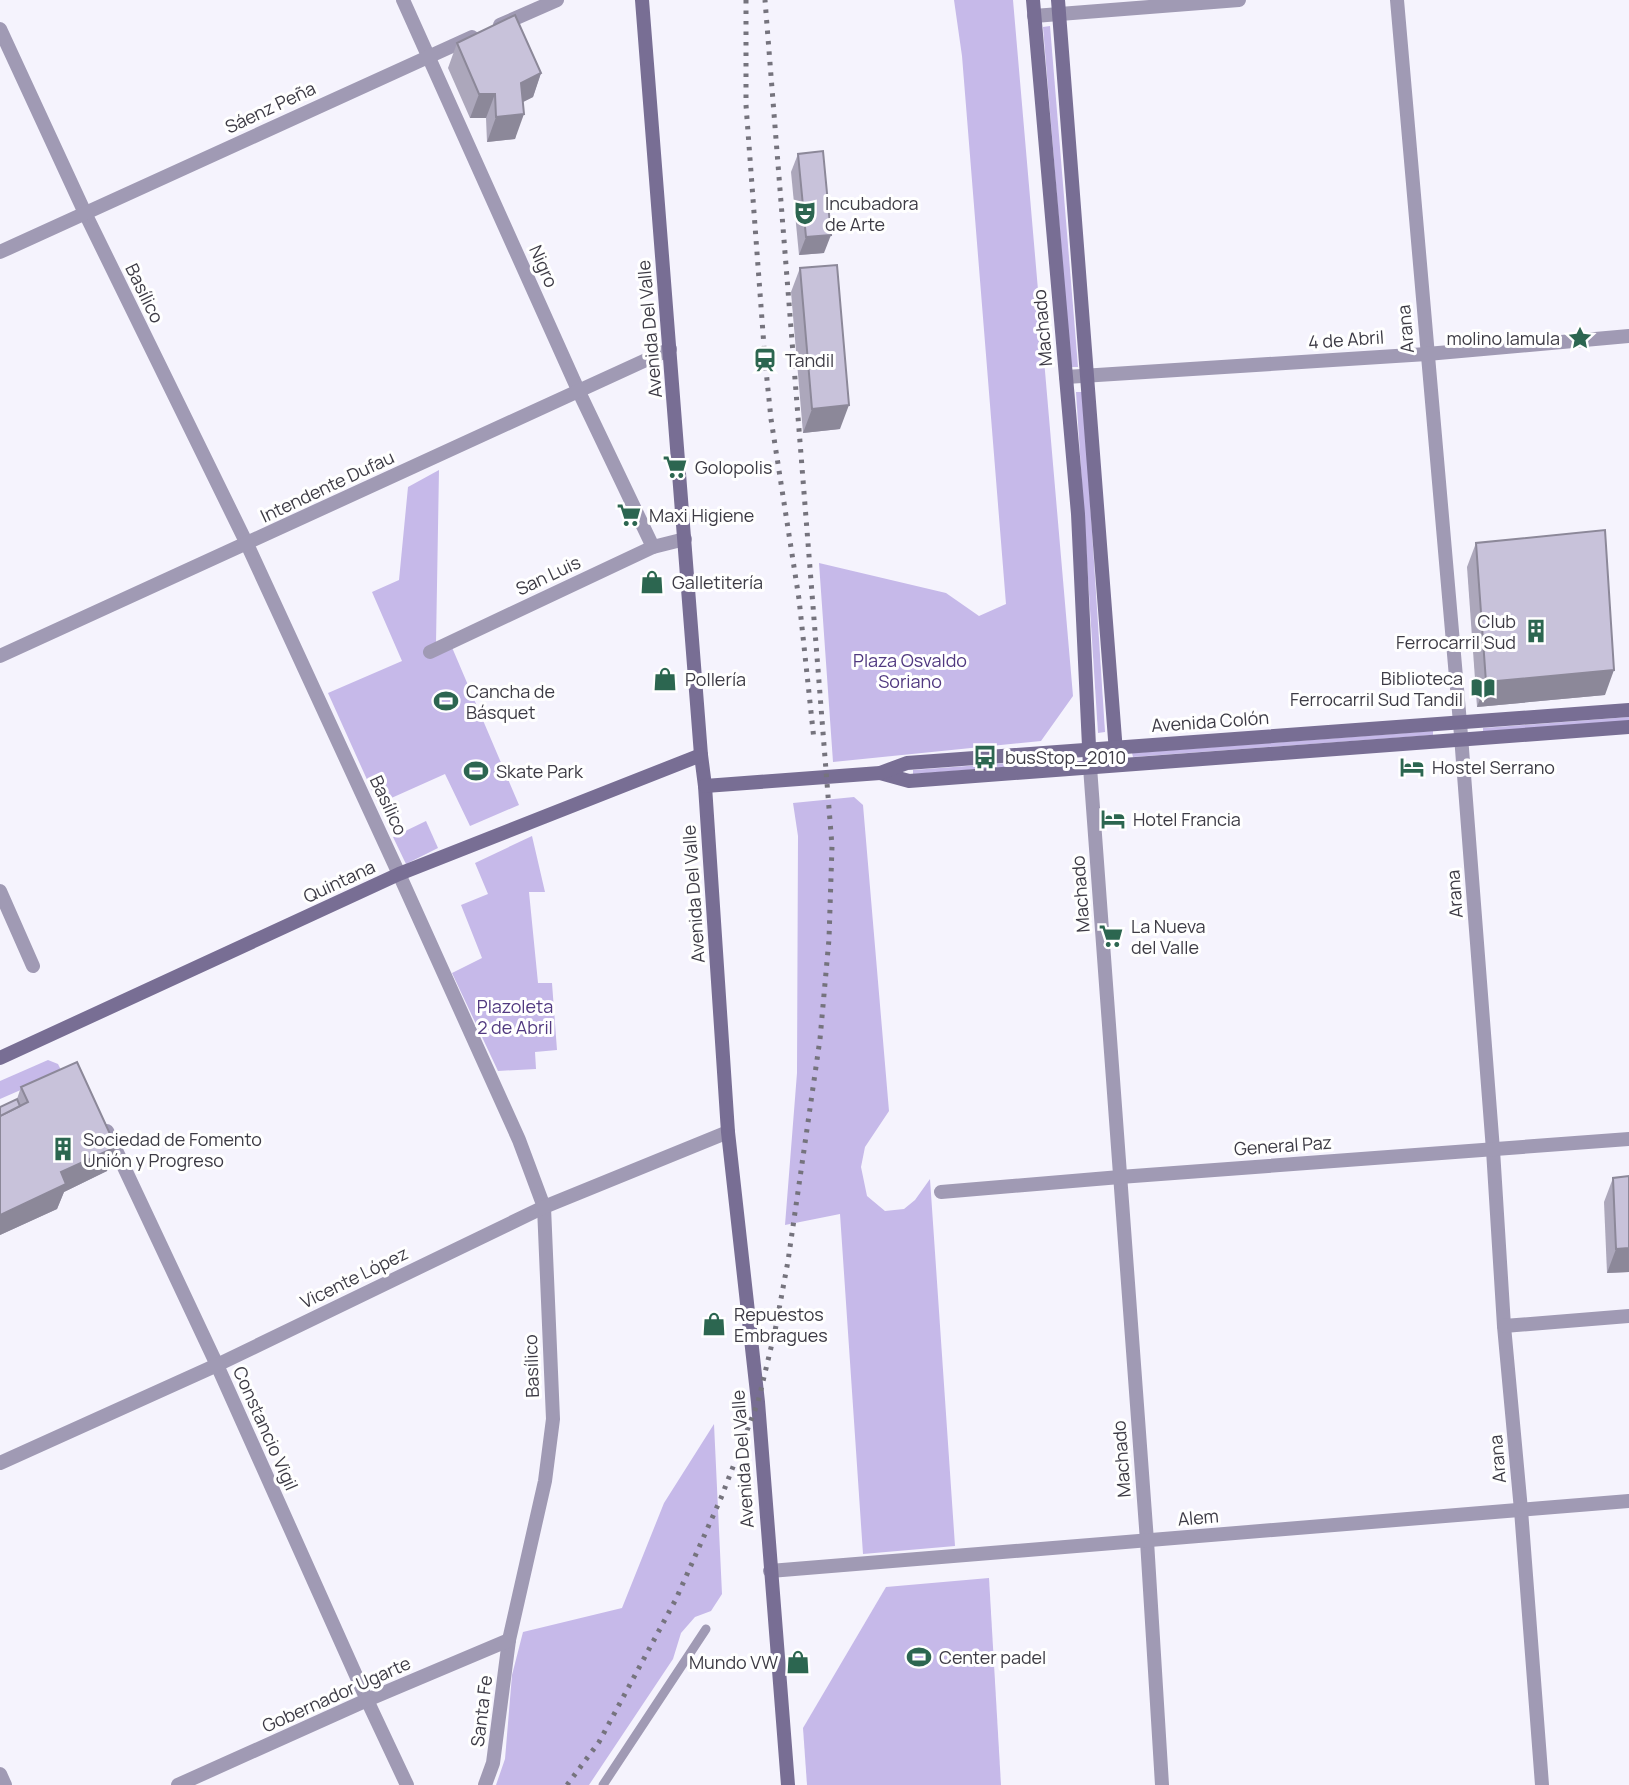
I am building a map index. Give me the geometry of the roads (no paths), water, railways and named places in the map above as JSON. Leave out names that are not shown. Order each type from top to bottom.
[{"type":"main road","name":"Avenida Del Valle","points":[[642,0],[705,786],[728,1132],[758,1402],[788,1785]]},
{"type":"main road","name":"Machado","points":[[1033,0],[1078,514],[1090,767]]},
{"type":"main road","points":[[1059,7],[1117,765]]},
{"type":"main road","name":"Avenida Colón","points":[[705,786],[880,772],[907,763],[1629,710]]},
{"type":"main road","name":"Avenida Colón","points":[[880,772],[909,781],[1629,727]]},
{"type":"main road","name":"Quintana","points":[[0,1058],[399,874],[701,755]]},
{"type":"street","name":"Nigro","points":[[403,0],[579,392],[653,547]]},
{"type":"street","name":"Sáenz Peña","points":[[0,252],[557,0]]},
{"type":"street","points":[[1034,16],[1059,7],[1239,0]]},
{"type":"street","name":"Arana","points":[[1396,0],[1460,723],[1504,1326],[1542,1785]]},
{"type":"street","name":"Basílico","points":[[0,29],[85,213],[247,544],[519,1140],[544,1207],[553,1419],[545,1481],[509,1640]]},
{"type":"street","name":"4 de Abril","points":[[1066,377],[1427,354],[1629,336]]},
{"type":"street","name":"Intendente Dufau","points":[[0,656],[670,349]]},
{"type":"street","name":"San Luis","points":[[430,652],[653,547],[685,539]]},
{"type":"street","name":"Machado","points":[[1090,767],[1147,1541],[1162,1785]]},
{"type":"street","points":[[0,891],[33,965]]},
{"type":"street","name":"Constancio Vigil","points":[[99,1113],[217,1365],[407,1785]]},
{"type":"street","name":"Vicente López","points":[[0,1463],[217,1365],[544,1207],[728,1132]]},
{"type":"street","name":"General Paz","points":[[941,1192],[1629,1139]]},
{"type":"street","points":[[1504,1326],[1629,1316]]},
{"type":"street","name":"Alem","points":[[770,1571],[1629,1501]]},
{"type":"street","name":"Gobernador Ugarte","points":[[178,1785],[509,1640]]},
{"type":"street","name":"Santa Fe","points":[[485,1785],[493,1763],[509,1640]]},
{"type":"street","points":[[0,1774],[5,1785]]},
{"type":"lane","points":[[603,1785],[706,1629]]},
{"type":"railway","points":[[746,0],[746,105],[765,360],[771,419],[799,599],[814,740]]},
{"type":"railway","points":[[567,1785],[599,1742],[676,1599],[721,1498],[758,1402],[788,1261],[820,1039],[829,939],[832,846],[765,0]]},
{"type":"place","name":"Incubadora de Arte","points":[[805,213]]},
{"type":"place","name":"molino lamula","points":[[1580,338]]},
{"type":"place","name":"Tandil","points":[[765,360]]},
{"type":"place","name":"Golopolis","points":[[675,467]]},
{"type":"place","name":"Maxi Higiene","points":[[629,515]]},
{"type":"place","name":"Galletitería","points":[[652,582]]},
{"type":"place","name":"Club Ferrocarril Sud","points":[[1536,631]]},
{"type":"place","name":"Pollería","points":[[665,679]]},
{"type":"place","name":"Biblioteca Ferrocarril Sud Tandil","points":[[1483,688]]},
{"type":"place","name":"Cancha de Básquet","points":[[446,701]]},
{"type":"place","name":"busStop_2010","points":[[985,757]]},
{"type":"place","name":"Hostel Serrano","points":[[1412,767]]},
{"type":"place","name":"Skate Park","points":[[476,771]]},
{"type":"place","name":"Hotel Francia","points":[[1113,819]]},
{"type":"place","name":"La Nueva del Valle","points":[[1111,936]]},
{"type":"place","name":"Sociedad de Fomento Unión y Progreso","points":[[63,1149]]},
{"type":"place","name":"Repuestos Embragues","points":[[714,1324]]},
{"type":"place","name":"Center padel","points":[[919,1657]]},
{"type":"place","name":"Mundo VW","points":[[798,1662]]},
{"type":"park label","name":"Plaza Osvaldo Soriano","points":[[910,670]]},
{"type":"park label","name":"Plazoleta 2 de Abril","points":[[515,1016]]}]
